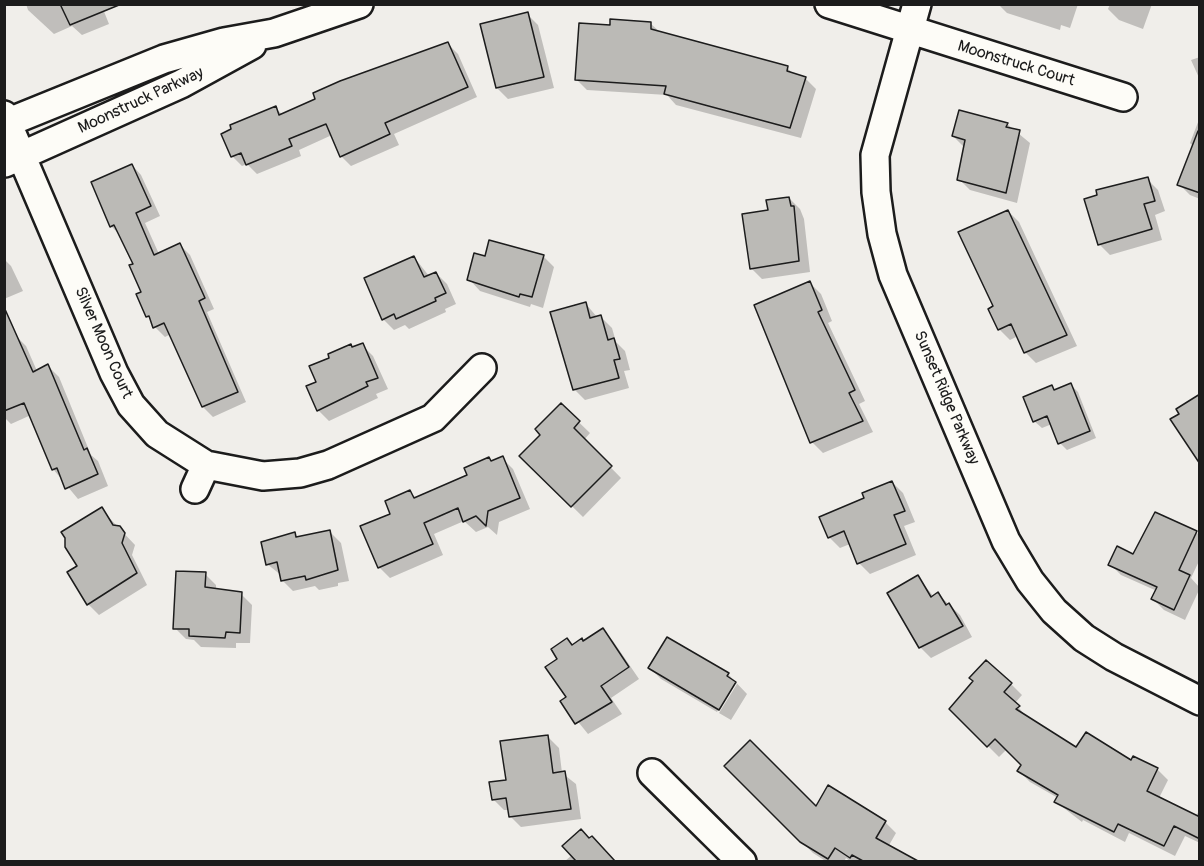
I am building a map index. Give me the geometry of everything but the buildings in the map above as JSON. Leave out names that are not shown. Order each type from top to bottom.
[{"type":"street","name":"Moonstruck Parkway","points":[[10,136],[164,59],[224,42],[274,33],[359,4]]},
{"type":"street","points":[[829,4],[913,17]]},
{"type":"street","name":"Moonstruck Court","points":[[913,17],[1123,97]]},
{"type":"street","name":"Sunset Ridge Parkway","points":[[913,17],[875,155],[877,202],[882,234],[893,274],[1006,541],[1030,581],[1054,611],[1084,638],[1114,657],[1197,693]]},
{"type":"street","name":"Moonstruck Parkway","points":[[10,136],[181,84],[274,33]]},
{"type":"street","name":"Silver Moon Court","points":[[10,136],[114,374],[130,405],[200,477],[300,473],[328,465],[433,418],[482,368]]},
{"type":"street","points":[[652,773],[742,861]]}]
